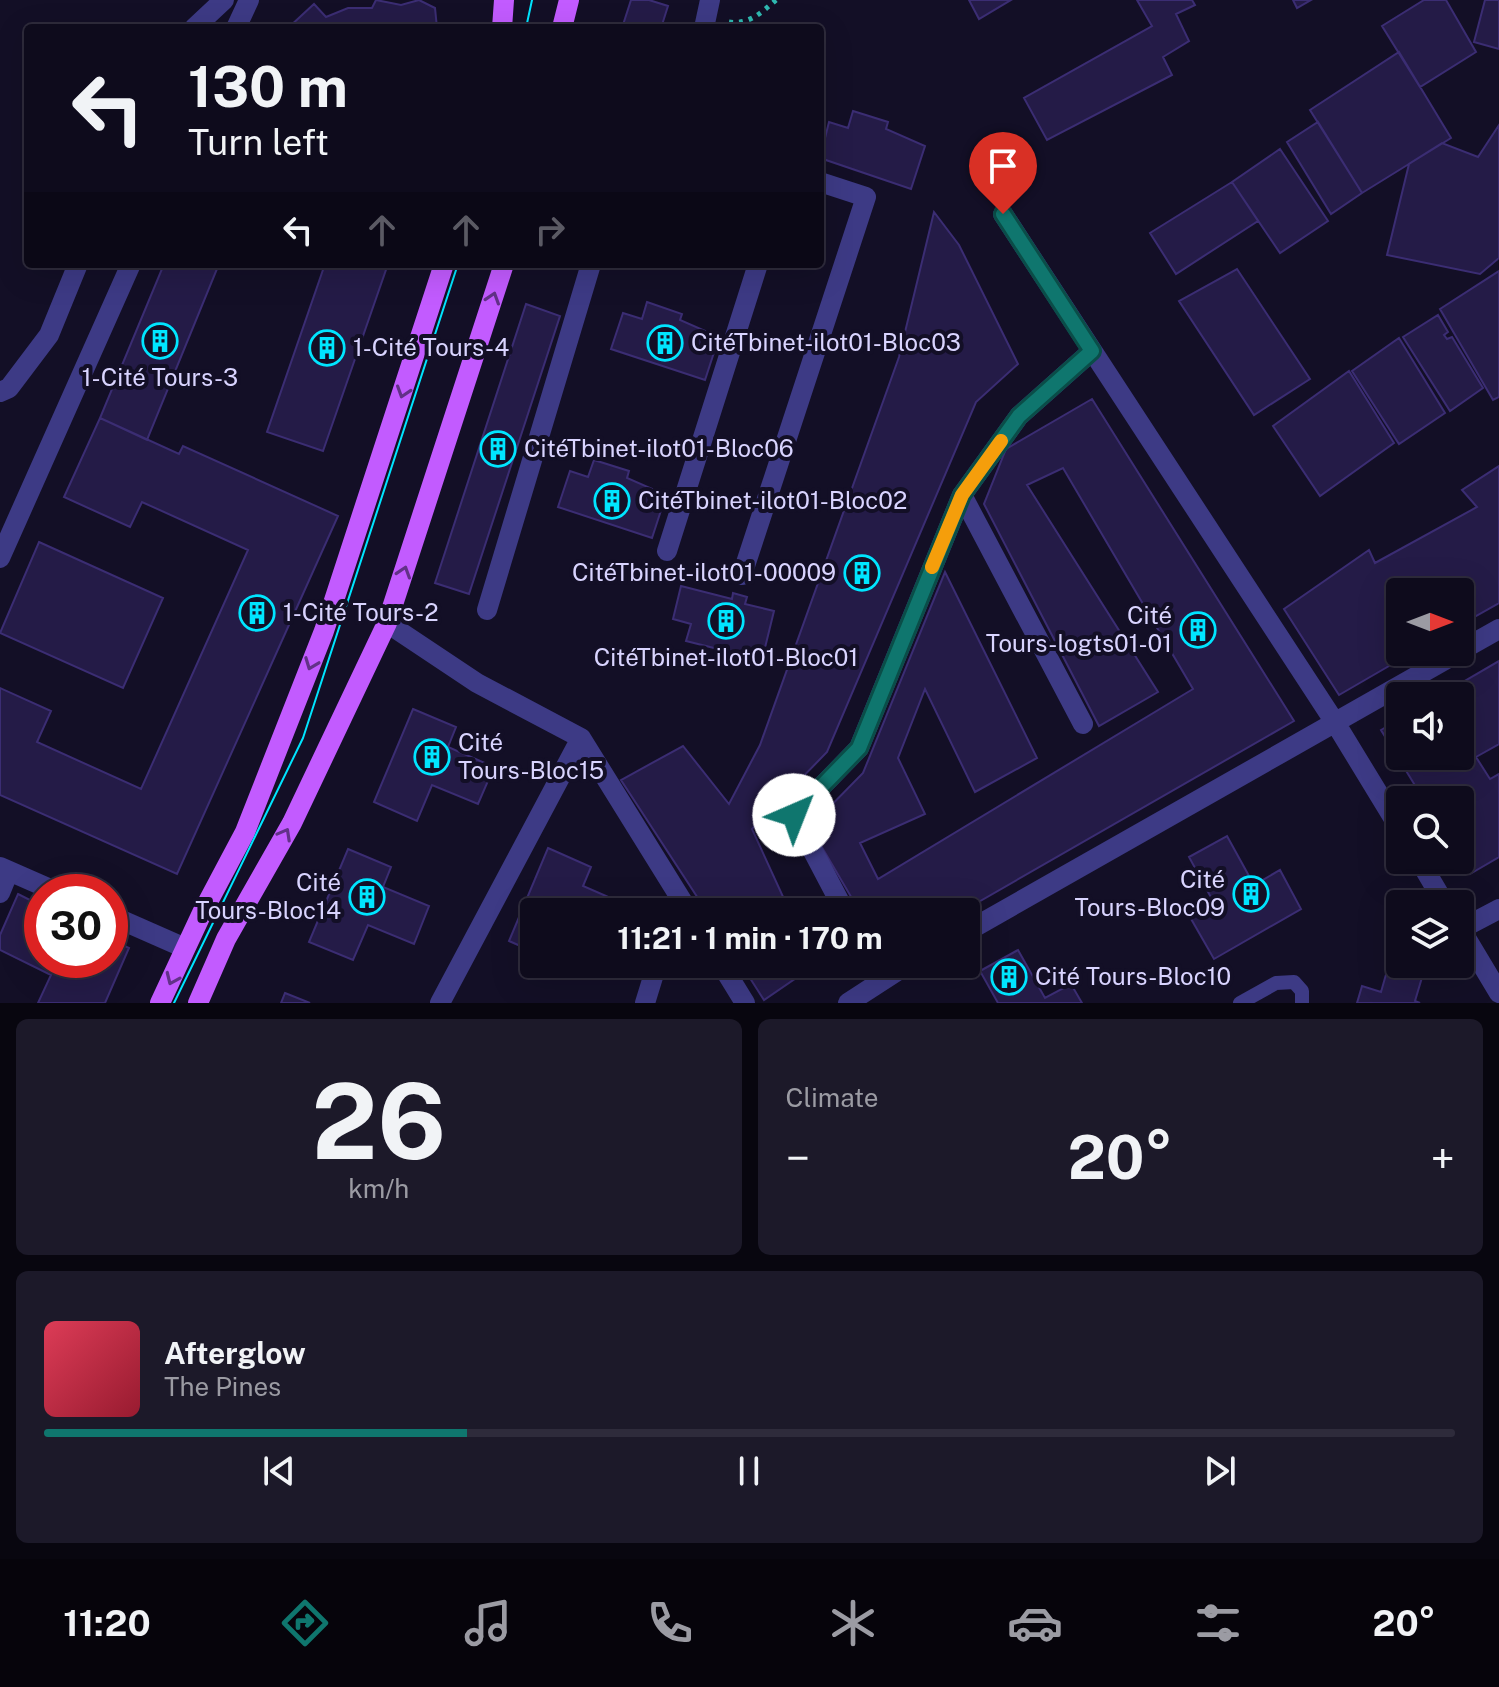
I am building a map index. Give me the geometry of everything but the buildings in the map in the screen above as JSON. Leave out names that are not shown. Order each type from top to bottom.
[{"type":"main road","points":[[502,24],[504,0]]},
{"type":"main road","points":[[563,24],[569,0]]},
{"type":"main road","points":[[160,1003],[245,832],[324,631],[443,268]]},
{"type":"main road","points":[[198,1003],[226,939],[292,823],[387,623],[503,268]]},
{"type":"street","points":[[198,24],[224,0]]},
{"type":"street","points":[[238,24],[249,0]]},
{"type":"street","points":[[742,575],[866,197],[824,183]]},
{"type":"street","points":[[1003,214],[1336,724],[1386,806]]},
{"type":"street","points":[[0,392],[9,388],[49,335],[76,268]]},
{"type":"street","points":[[0,558],[129,268]]},
{"type":"street","points":[[487,610],[590,268]]},
{"type":"street","points":[[667,551],[757,268]]},
{"type":"street","points":[[838,898],[794,815],[859,748],[962,495],[1019,416],[1092,351]]},
{"type":"street","points":[[962,495],[1083,724]]},
{"type":"street","points":[[387,623],[477,683],[581,738],[675,898]]},
{"type":"street","points":[[1474,644],[1499,629]]},
{"type":"street","points":[[980,924],[1436,666]]},
{"type":"street","points":[[440,1003],[581,738]]},
{"type":"street","points":[[0,893],[4,869],[24,878]]},
{"type":"street","points":[[1474,922],[1499,909]]},
{"type":"street","points":[[128,923],[185,948]]},
{"type":"street","points":[[1474,952],[1499,993]]},
{"type":"street","points":[[645,1003],[653,978]]},
{"type":"street","points":[[730,978],[745,1003]]},
{"type":"street","points":[[848,1003],[871,978]]},
{"type":"lane","points":[[1240,1003],[1276,983],[1294,982],[1302,991],[1302,1003]]},
{"type":"path","points":[[707,15],[739,23],[755,18],[776,0]]},
{"type":"tram line","points":[[527,24],[532,0]]},
{"type":"tram line","points":[[174,1003],[303,738],[457,268]]},
{"type":"slow traffic","points":[[932,567],[962,495],[1001,441]]},
{"type":"place","name":"1-Cité Tours-3","points":[[160,341]]},
{"type":"place","name":"CitéTbinet-ilot01-Bloc03","points":[[665,343]]},
{"type":"place","name":"1-Cité Tours-4","points":[[327,348]]},
{"type":"place","name":"CitéTbinet-ilot01-Bloc06","points":[[498,449]]},
{"type":"place","name":"CitéTbinet-ilot01-Bloc02","points":[[612,501]]},
{"type":"place","name":"CitéTbinet-ilot01-00009","points":[[862,573]]},
{"type":"place","name":"1-Cité Tours-2","points":[[257,613]]},
{"type":"place","name":"CitéTbinet-ilot01-Bloc01","points":[[726,621]]},
{"type":"place","name":"Cité Tours-logts01-01","points":[[1198,630]]},
{"type":"place","name":"Cité Tours-Bloc15","points":[[432,757]]},
{"type":"place","name":"Cité Tours-Bloc09","points":[[1251,894]]},
{"type":"place","name":"Cité Tours-Bloc14","points":[[367,897]]},
{"type":"place","name":"Cité Tours-Bloc10","points":[[1009,977]]},
{"type":"route","points":[[794,815],[859,748],[962,495],[1019,416],[1092,351],[1003,214]]}]
